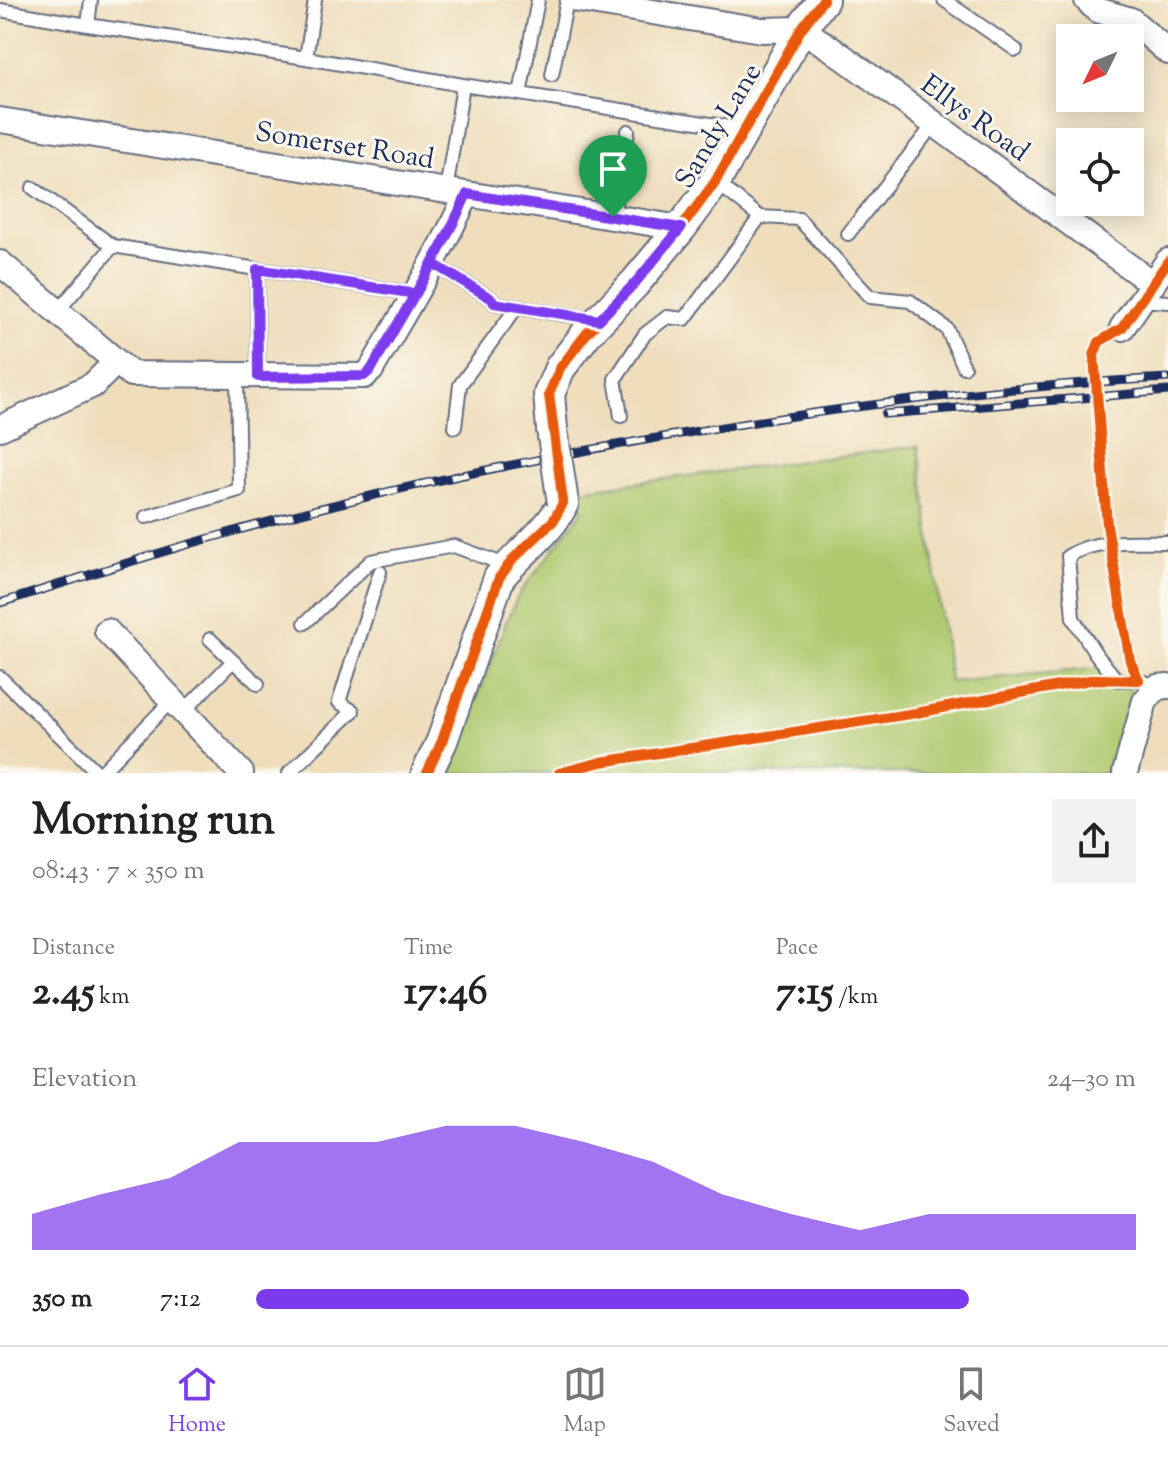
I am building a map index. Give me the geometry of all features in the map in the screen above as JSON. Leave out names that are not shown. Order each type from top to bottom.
[{"type":"street","points":[[579,0],[762,30],[801,29]]},
{"type":"street","name":"Sandy Lane","points":[[427,773],[442,741],[499,578],[553,521],[563,503],[549,394],[560,368],[681,228],[715,182],[801,29],[823,0]]},
{"type":"street","points":[[1087,0],[1097,10],[1131,20],[1164,39]]},
{"type":"street","name":"Ellys Road","points":[[801,29],[934,124],[1154,296]]},
{"type":"street","name":"Somerset Road","points":[[0,120],[681,228]]},
{"type":"street","points":[[0,263],[131,374],[364,376],[371,370],[432,263],[457,192]]},
{"type":"street","points":[[1122,328],[1154,296],[1168,261]]},
{"type":"street","points":[[0,428],[93,385],[115,363]]},
{"type":"street","points":[[107,631],[241,773]]},
{"type":"street","points":[[1125,773],[1145,701],[1162,687]]},
{"type":"lane","points":[[88,25],[91,0]]},
{"type":"lane","points":[[306,58],[315,0]]},
{"type":"lane","points":[[520,94],[538,0]]},
{"type":"lane","points":[[552,75],[567,0]]},
{"type":"lane","points":[[944,0],[1016,50]]},
{"type":"lane","points":[[0,10],[745,129]]},
{"type":"lane","points":[[457,192],[463,85]]},
{"type":"lane","points":[[848,234],[934,124]]},
{"type":"lane","points":[[613,217],[628,131]]},
{"type":"lane","points":[[715,182],[760,217],[799,219],[870,297],[910,301],[947,329],[964,367]]},
{"type":"lane","points":[[33,188],[113,246],[416,294]]},
{"type":"lane","points":[[621,416],[615,379],[645,334],[667,317],[685,319],[760,217]]},
{"type":"lane","points":[[57,312],[113,246]]},
{"type":"lane","points":[[432,263],[494,303],[599,320]]},
{"type":"lane","points":[[146,517],[239,490],[257,269]]},
{"type":"lane","points":[[455,427],[460,385],[517,307]]},
{"type":"lane","points":[[1162,687],[1139,680],[1117,680],[1096,654],[1073,618],[1068,556],[1081,548],[1099,545],[1168,542]]},
{"type":"lane","points":[[305,623],[371,561],[454,546],[508,566]]},
{"type":"lane","points":[[289,773],[353,711],[339,702],[380,572]]},
{"type":"lane","points":[[210,639],[258,684]]},
{"type":"lane","points":[[0,677],[99,773],[233,661]]},
{"type":"green space","points":[[918,446],[950,682],[1112,667],[1134,696],[1117,773],[449,773],[519,594],[582,512],[579,490]]},
{"type":"railway","points":[[0,603],[277,520],[403,488],[531,461],[834,410],[1000,390],[1168,378]]},
{"type":"railway","points":[[885,414],[1168,391]]},
{"type":"cycle path","points":[[427,773],[442,741],[499,578],[514,558],[553,521],[563,503],[549,394],[560,368],[587,333],[635,283],[681,228],[715,182],[801,29],[823,0]]},
{"type":"cycle path","points":[[559,773],[601,762],[916,713],[1095,679],[1139,680],[1130,661],[1107,525],[1094,355],[1099,342],[1122,328],[1168,261]]},
{"type":"route","points":[[613,217],[467,194],[453,227],[432,263],[416,294],[371,370],[364,376],[258,377],[257,269],[416,294],[432,263],[494,303],[599,320],[681,228],[613,217]]}]
